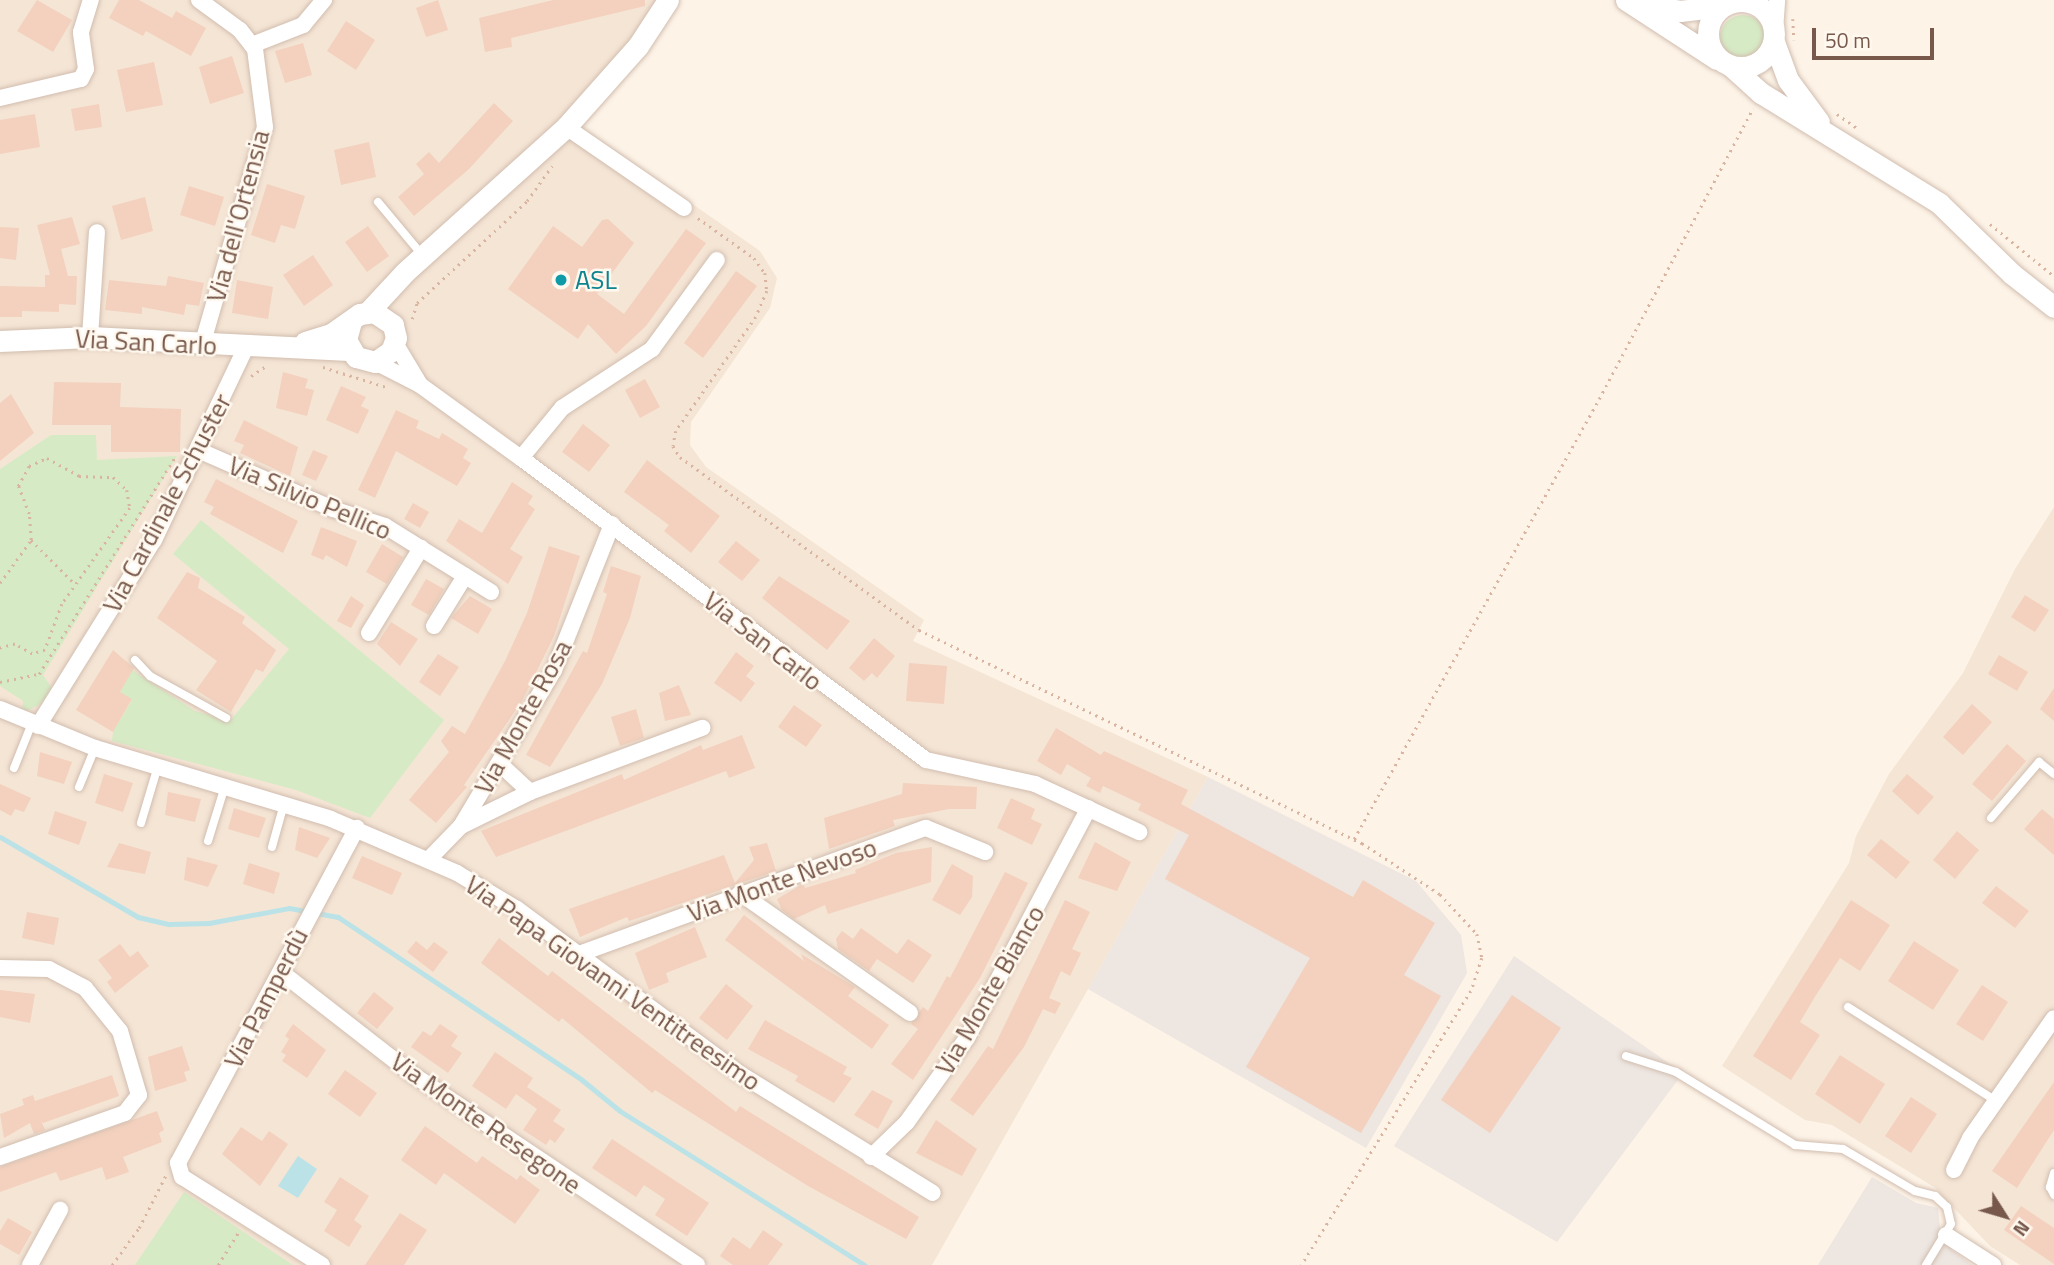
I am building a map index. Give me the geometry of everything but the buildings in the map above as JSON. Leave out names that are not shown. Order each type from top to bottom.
[{"type":"street","points":[[0,98],[80,79],[86,68],[81,32],[91,0]]},
{"type":"street","points":[[199,0],[252,45],[303,25],[324,0]]},
{"type":"street","name":"Via San Carlo","points":[[293,345],[325,337],[369,317],[419,259],[566,127],[627,59],[668,0]]},
{"type":"street","points":[[1626,0],[1727,64],[1761,93],[1842,141],[1955,214],[2012,274],[2054,307]]},
{"type":"street","points":[[1632,0],[1680,11],[1745,1],[1765,10],[1781,39],[1802,103],[1842,141]]},
{"type":"street","points":[[1777,0],[1781,39]]},
{"type":"street","points":[[1727,64],[1707,34],[1709,23],[1731,2]]},
{"type":"street","points":[[1727,64],[1753,65],[1781,39]]},
{"type":"street","name":"Via dell'Ortensia","points":[[202,345],[265,127],[260,64],[252,45]]},
{"type":"street","points":[[566,127],[684,208]]},
{"type":"street","points":[[90,337],[97,232]]},
{"type":"street","points":[[521,458],[562,408],[652,349],[716,260]]},
{"type":"street","points":[[369,317],[395,329],[395,343],[387,355],[375,362],[360,360],[349,350],[345,335],[369,317]]},
{"type":"street","name":"Via San Carlo","points":[[0,341],[90,337],[202,345],[293,345],[349,350]]},
{"type":"street","name":"Via San Carlo","points":[[395,343],[420,385]]},
{"type":"street","name":"Via Cardinale Schuster","points":[[35,725],[154,540],[246,347]]},
{"type":"street","name":"Via San Carlo","points":[[375,362],[420,385],[612,524],[926,760],[1035,785],[1139,832]]},
{"type":"street","name":"Via Silvio Pellico","points":[[198,450],[333,509],[385,526],[491,592]]},
{"type":"street","name":"Via Monte Rosa","points":[[429,859],[461,826],[554,670],[612,524]]},
{"type":"street","name":"Via Silvio Pellico","points":[[369,633],[421,548]]},
{"type":"street","points":[[434,626],[465,576]]},
{"type":"street","name":"Via Papa Giovanni Ventitreesimo","points":[[0,709],[95,748],[357,828],[429,859],[484,888],[579,954],[737,1072],[933,1193]]},
{"type":"street","points":[[461,826],[530,792],[702,728]]},
{"type":"street","points":[[500,764],[530,792]]},
{"type":"street","name":"Via Monte Bianco","points":[[871,1157],[907,1122],[967,1038],[1089,808]]},
{"type":"street","name":"Via Pamperdù","points":[[178,1168],[281,972],[315,900],[357,828]]},
{"type":"street","name":"Via Monte Nevoso","points":[[579,954],[926,828],[985,852]]},
{"type":"street","points":[[740,894],[910,1013]]},
{"type":"street","points":[[0,968],[57,971],[90,992],[123,1037],[139,1090],[136,1102],[125,1113],[0,1157]]},
{"type":"street","name":"Via Monte Resegone","points":[[281,972],[412,1074],[697,1265]]},
{"type":"street","points":[[1954,1170],[1996,1101],[2053,1022]]},
{"type":"street","points":[[178,1168],[182,1177],[321,1265]]},
{"type":"street","points":[[30,1265],[60,1210]]},
{"type":"street","points":[[1946,1235],[1993,1265]]},
{"type":"lane","points":[[378,202],[419,259]]},
{"type":"lane","points":[[135,660],[150,676],[226,718]]},
{"type":"lane","points":[[14,768],[35,725]]},
{"type":"lane","points":[[79,787],[95,748]]},
{"type":"lane","points":[[1991,818],[2039,762],[2054,774]]},
{"type":"lane","points":[[141,823],[158,766]]},
{"type":"lane","points":[[208,842],[225,786]]},
{"type":"lane","points":[[272,847],[284,804]]},
{"type":"lane","points":[[1848,1007],[1996,1101]]},
{"type":"lane","points":[[1626,1056],[1676,1072],[1795,1145],[1843,1149],[1946,1204],[1951,1224],[1926,1265]]},
{"type":"lane","points":[[2054,1173],[2050,1187],[2054,1195]]},
{"type":"path","points":[[1781,39],[1794,11]]},
{"type":"path","points":[[1354,839],[1599,398],[1761,93]]},
{"type":"path","points":[[1829,108],[1866,134]]},
{"type":"path","points":[[412,323],[417,303],[527,201],[553,164]]},
{"type":"path","points":[[684,208],[754,258],[767,285],[756,317],[676,431],[673,446],[680,457],[919,630],[1354,839],[1440,894],[1477,934],[1482,958],[1471,991],[1302,1265]]},
{"type":"path","points":[[1981,218],[2054,276]]},
{"type":"path","points":[[246,381],[272,363]]},
{"type":"path","points":[[317,363],[330,372],[395,390]]},
{"type":"path","points":[[0,682],[39,674],[171,458],[198,450]]},
{"type":"path","points":[[0,583],[31,540],[29,514],[18,486],[29,466],[47,458],[79,476],[113,477],[127,490],[130,508],[88,572],[75,584],[62,604],[44,650]]},
{"type":"path","points":[[31,540],[75,584]]},
{"type":"path","points":[[88,572],[98,578]]},
{"type":"path","points":[[0,648],[8,644],[32,654],[44,650]]},
{"type":"path","points":[[44,650],[50,656]]},
{"type":"path","points":[[112,1265],[139,1228],[164,1177],[178,1168]]},
{"type":"path","points":[[218,1265],[248,1219]]},
{"type":"shaded area","points":[[0,0],[665,0],[570,119],[760,251],[777,278],[770,308],[691,422],[690,445],[706,467],[924,620],[913,641],[1208,777],[932,1265],[0,1265]]},
{"type":"shaded area","points":[[2054,507],[2054,1265],[2020,1265],[1990,1246],[1934,1187],[1832,1125],[1805,1120],[1722,1066],[1849,863],[1856,836],[1889,774],[1963,673],[2015,569]]},
{"type":"shaded area","points":[[1208,777],[1416,881],[1461,935],[1467,973],[1366,1148],[1088,989]]},
{"type":"shaded area","points":[[1514,956],[1683,1073],[1557,1242],[1394,1146]]},
{"type":"shaded area","points":[[1872,1177],[1916,1203],[1938,1208],[1940,1228],[1952,1250],[1972,1265],[1818,1265]]},
{"type":"green space","points":[[1743,15],[1759,22],[1766,38],[1759,54],[1743,61],[1727,54],[1720,38],[1727,22]]},
{"type":"green space","points":[[51,435],[96,435],[97,460],[177,456],[43,675],[52,688],[41,704],[22,713],[23,701],[0,686],[0,469]]},
{"type":"green space","points":[[201,520],[444,720],[370,818],[296,790],[112,741],[113,732],[132,700],[120,692],[132,670],[195,711],[230,721],[289,649],[173,554]]},
{"type":"green space","points":[[184,1192],[293,1265],[135,1265]]},
{"type":"water","points":[[298,1156],[317,1169],[298,1198],[278,1186]]},
{"type":"waterway","points":[[0,837],[138,917],[169,924],[209,923],[289,908],[338,917],[582,1080],[620,1111],[865,1265]]},
{"type":"place","name":"ASL","points":[[561,280]]}]
